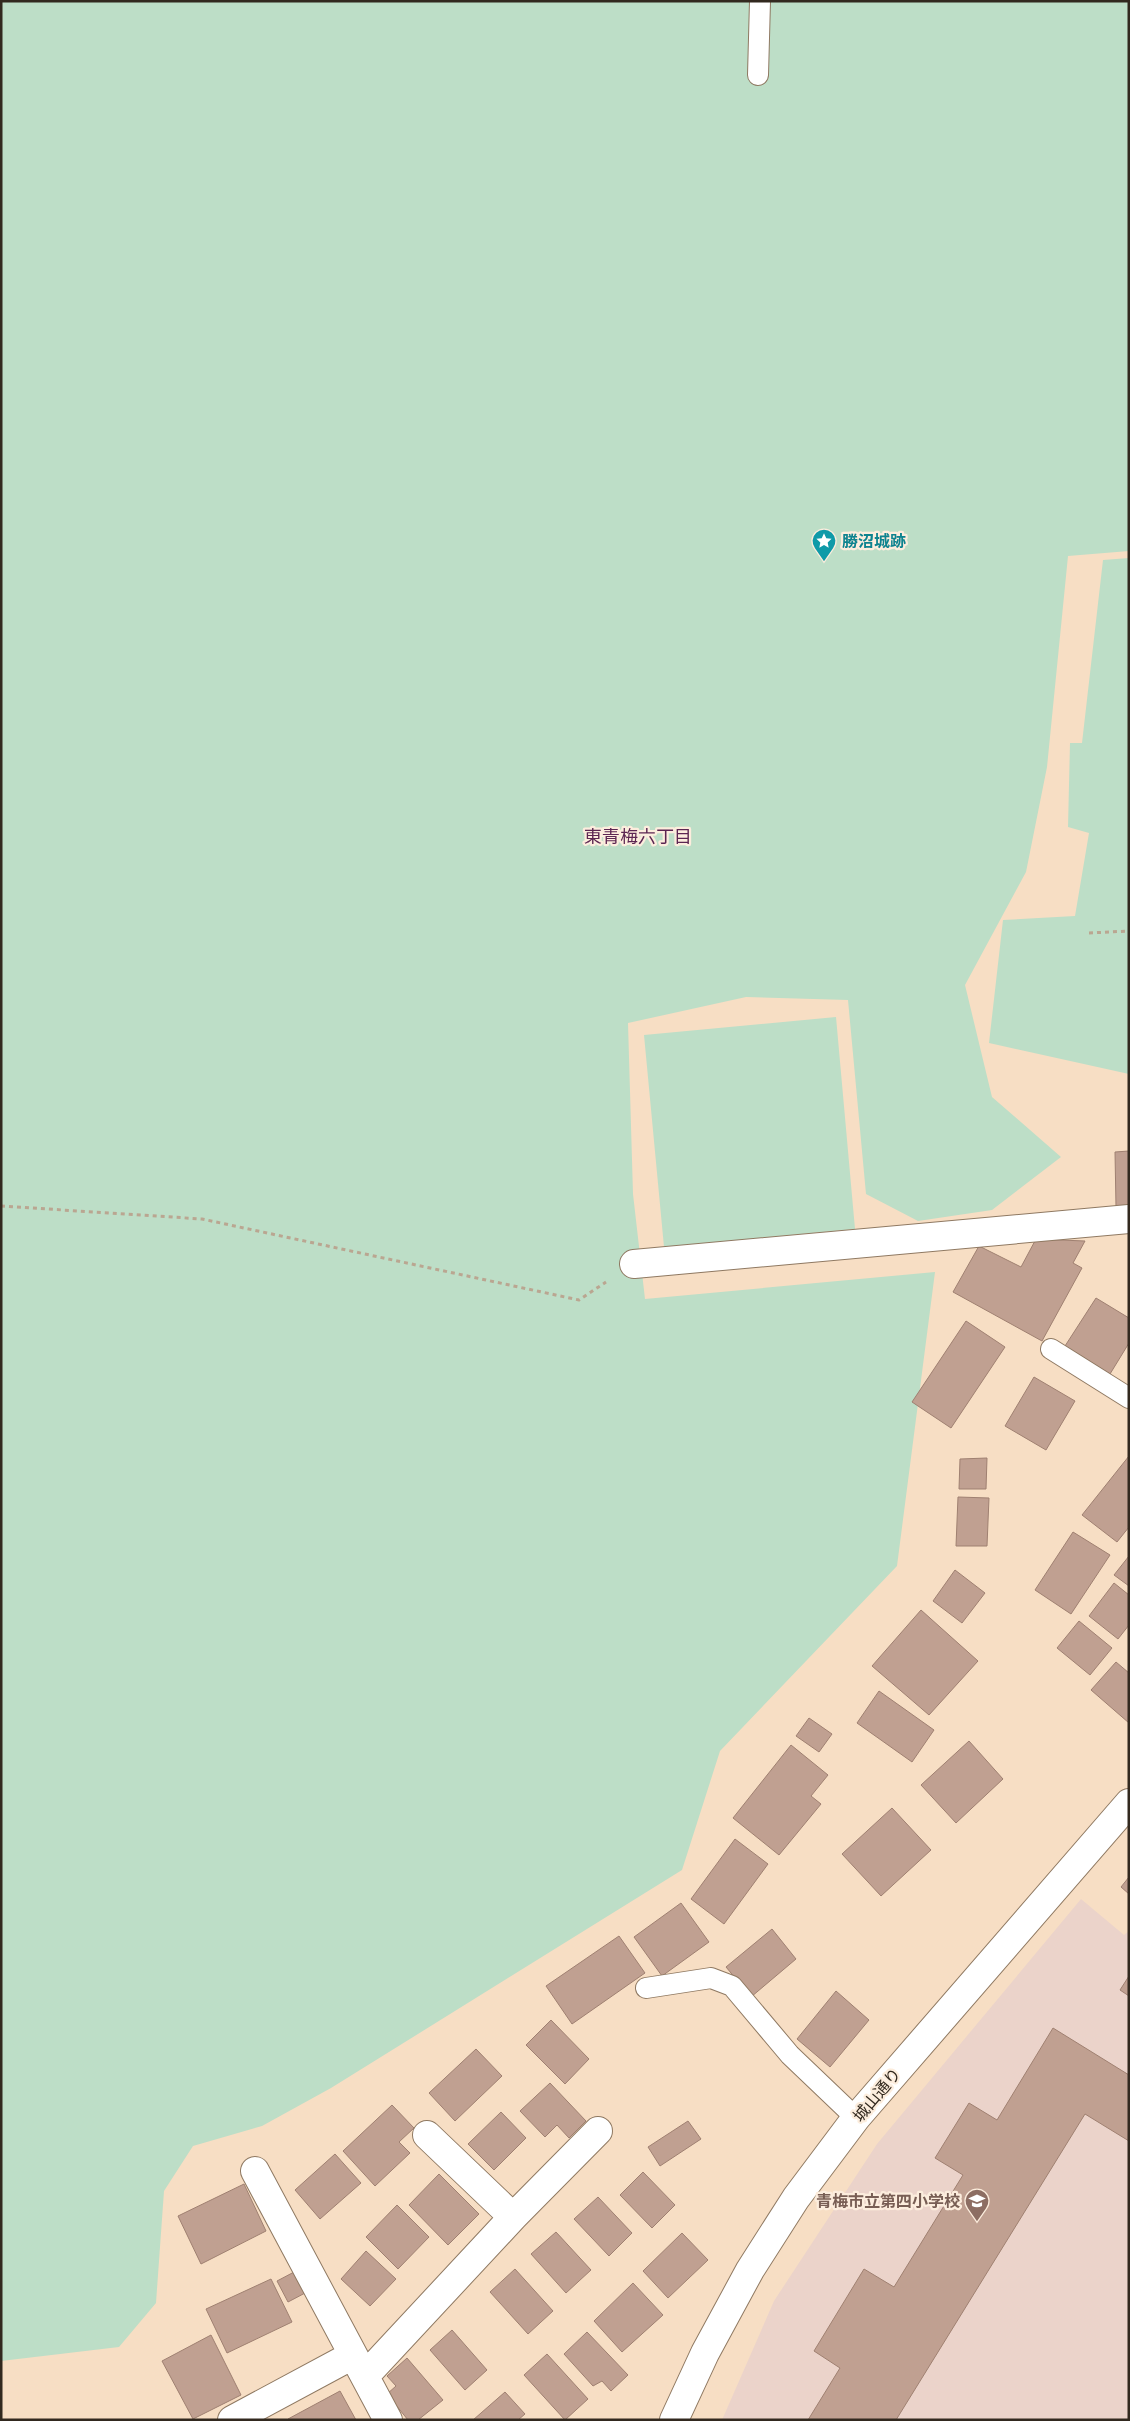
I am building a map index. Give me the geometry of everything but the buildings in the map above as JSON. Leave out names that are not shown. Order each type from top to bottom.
[{"type":"street","points":[[634,1264],[1129,1219]]},
{"type":"street","name":"城山通り","points":[[674,2420],[704,2353],[750,2270],[796,2198],[856,2118],[1129,1803]]},
{"type":"street","points":[[232,2420],[359,2366],[513,2217],[598,2131]]},
{"type":"street","points":[[427,2135],[513,2217]]},
{"type":"street","points":[[255,2171],[388,2420]]},
{"type":"lane","points":[[758,74],[760,1]]},
{"type":"lane","points":[[1052,1350],[1129,1398]]},
{"type":"lane","points":[[646,1988],[712,1978],[732,1986],[790,2055],[856,2118]]},
{"type":"path","points":[[1089,933],[1129,931]]},
{"type":"path","points":[[1,1206],[202,1219],[579,1300],[634,1264]]},
{"type":"shaded area","name":"青梅市立第四小学校","points":[[1081,1899],[1124,1935],[1129,1931],[1129,2420],[722,2420],[774,2301],[877,2144]]},
{"type":"green space","points":[[1,1],[1129,1],[1129,551],[1068,556],[1047,767],[1026,872],[965,985],[992,1097],[1061,1157],[992,1210],[918,1221],[866,1194],[848,1000],[746,997],[628,1023],[633,1194],[645,1299],[935,1272],[897,1566],[720,1751],[682,1870],[331,2088],[262,2126],[193,2146],[164,2191],[156,2303],[119,2347],[1,2361]]},
{"type":"green space","points":[[1129,558],[1129,1074],[989,1043],[1003,920],[1075,916],[1089,833],[1068,827],[1070,743],[1082,743],[1103,560]]},
{"type":"green space","points":[[836,1017],[855,1229],[664,1247],[644,1035]]},
{"type":"place","name":"勝沼城跡","points":[[824,562]]},
{"type":"place","name":"青梅市立第四小学校","points":[[977,2222]]},
{"type":"district","name":"東青梅六丁目","points":[[638,837]]}]
